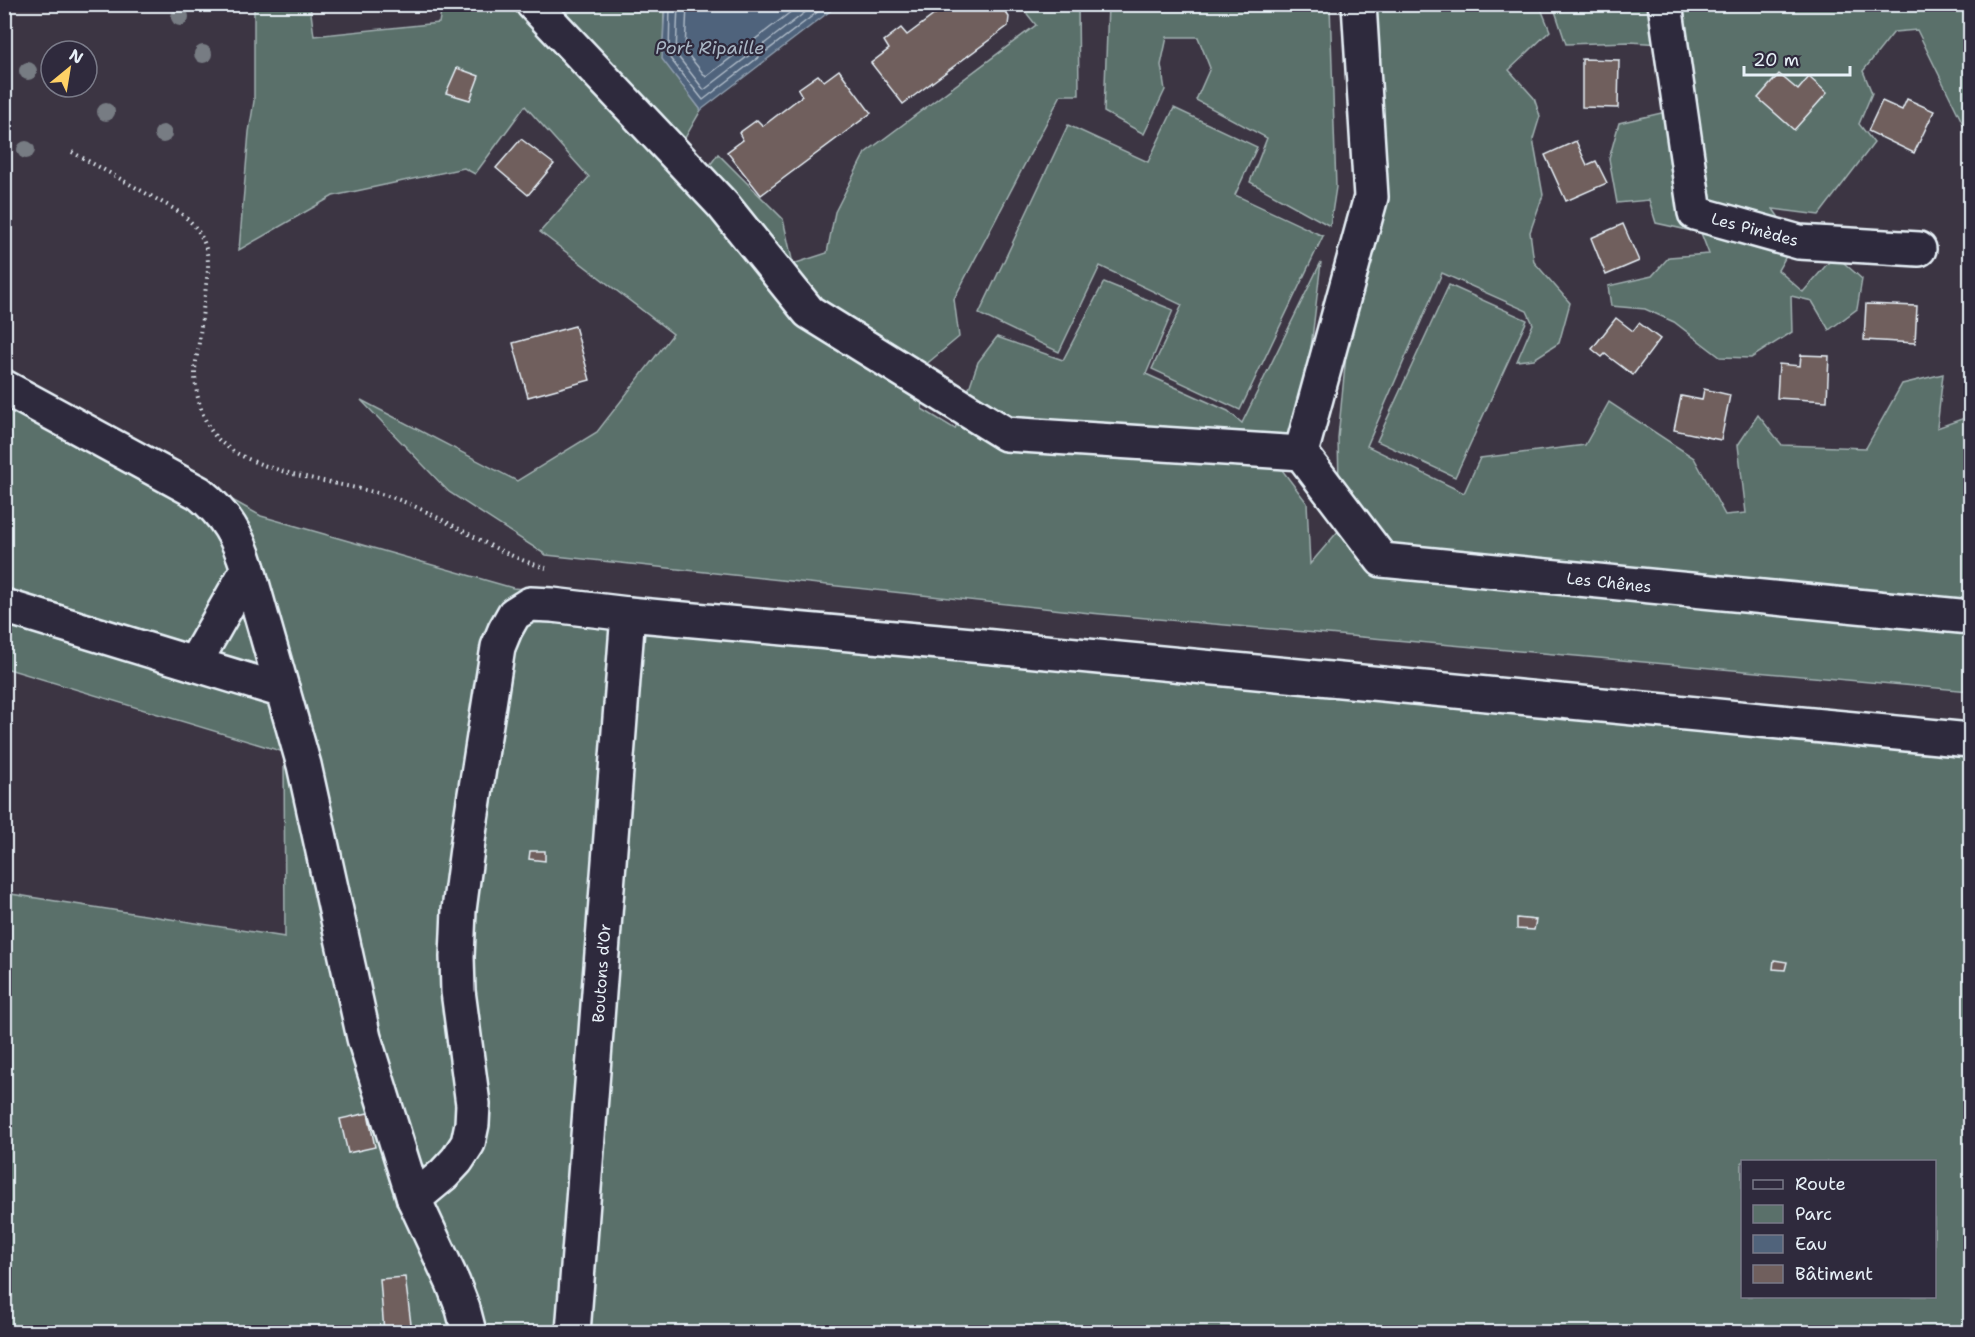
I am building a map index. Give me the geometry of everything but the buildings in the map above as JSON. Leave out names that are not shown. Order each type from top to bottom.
[{"type":"street","points":[[533,4],[723,205],[809,312],[1006,434],[1301,453],[1371,198],[1359,4]]},
{"type":"street","name":"Les Pinèdes","points":[[1665,4],[1695,213],[1799,242],[1919,249]]},
{"type":"street","points":[[4,387],[199,493],[215,506],[228,522],[238,540],[304,765],[364,1038],[414,1199],[453,1283],[469,1332]]},
{"type":"street","name":"Les Chênes","points":[[1301,453],[1382,560],[1971,617]]},
{"type":"street","points":[[194,664],[248,570]]},
{"type":"street","points":[[414,1199],[457,1160],[468,1143],[472,1124],[473,1104],[458,991],[459,910],[498,647],[514,614],[530,604],[552,604],[628,614],[1971,740]]},
{"type":"street","points":[[4,606],[283,691]]},
{"type":"street","name":"Boutons d'Or","points":[[573,1332],[628,614]]},
{"type":"path","points":[[72,152],[176,210],[189,219],[201,232],[209,257],[195,374],[201,409],[217,439],[231,450],[265,466],[360,489],[409,504],[517,559],[553,570]]},
{"type":"green space","points":[[1702,4],[1703,7],[1704,4],[1970,5],[1970,138],[1917,30],[1894,32],[1863,71],[1872,93],[1859,124],[1874,143],[1819,215],[1773,209],[1795,241],[1778,270],[1803,292],[1835,255],[1862,279],[1857,309],[1829,330],[1812,301],[1791,296],[1792,332],[1751,358],[1720,357],[1674,322],[1645,309],[1611,306],[1608,286],[1652,276],[1669,257],[1709,254],[1701,233],[1656,223],[1649,200],[1617,203],[1609,159],[1619,123],[1670,111],[1661,44],[1630,42],[1566,44],[1553,5]]},
{"type":"green space","points":[[254,5],[310,5],[314,36],[439,23],[442,5],[664,5],[663,59],[701,110],[670,164],[690,193],[718,154],[783,219],[793,264],[827,253],[835,212],[865,153],[1036,25],[1020,5],[1078,5],[1079,95],[1061,95],[954,299],[959,337],[924,366],[922,409],[955,429],[978,362],[997,337],[1063,360],[1104,282],[1173,310],[1146,374],[1228,411],[1242,423],[1321,262],[1309,364],[1295,425],[1276,462],[1307,503],[1310,564],[1340,529],[1338,438],[1348,335],[1367,5],[1540,6],[1550,31],[1509,70],[1534,98],[1540,116],[1533,139],[1543,195],[1530,232],[1534,262],[1570,303],[1559,343],[1534,359],[1517,361],[1533,324],[1527,311],[1442,273],[1367,446],[1464,493],[1480,458],[1585,445],[1609,402],[1694,458],[1725,515],[1746,513],[1738,445],[1758,415],[1782,445],[1866,448],[1902,384],[1943,374],[1937,428],[1970,416],[1970,691],[1090,613],[546,555],[449,492],[361,400],[517,481],[597,432],[673,334],[540,232],[589,177],[525,106],[475,174],[464,168],[333,196],[239,250],[249,132],[254,101]]},
{"type":"green space","points":[[1108,5],[1330,5],[1336,187],[1330,226],[1250,182],[1267,138],[1196,100],[1210,68],[1198,37],[1167,37],[1161,65],[1165,90],[1144,134],[1104,112]]},
{"type":"green space","points":[[1174,108],[1257,147],[1235,195],[1323,236],[1240,410],[1152,369],[1182,305],[1100,266],[1059,352],[979,314],[1068,125],[1148,162]]},
{"type":"green space","points":[[1449,285],[1527,320],[1455,477],[1377,441]]},
{"type":"green space","points":[[5,374],[261,516],[513,588],[1970,725],[1970,1332],[5,1332],[4,893],[285,937],[284,752],[5,668]]},
{"type":"water","name":"Port Ripaille","points":[[666,4],[838,5],[701,110],[662,59]]}]
